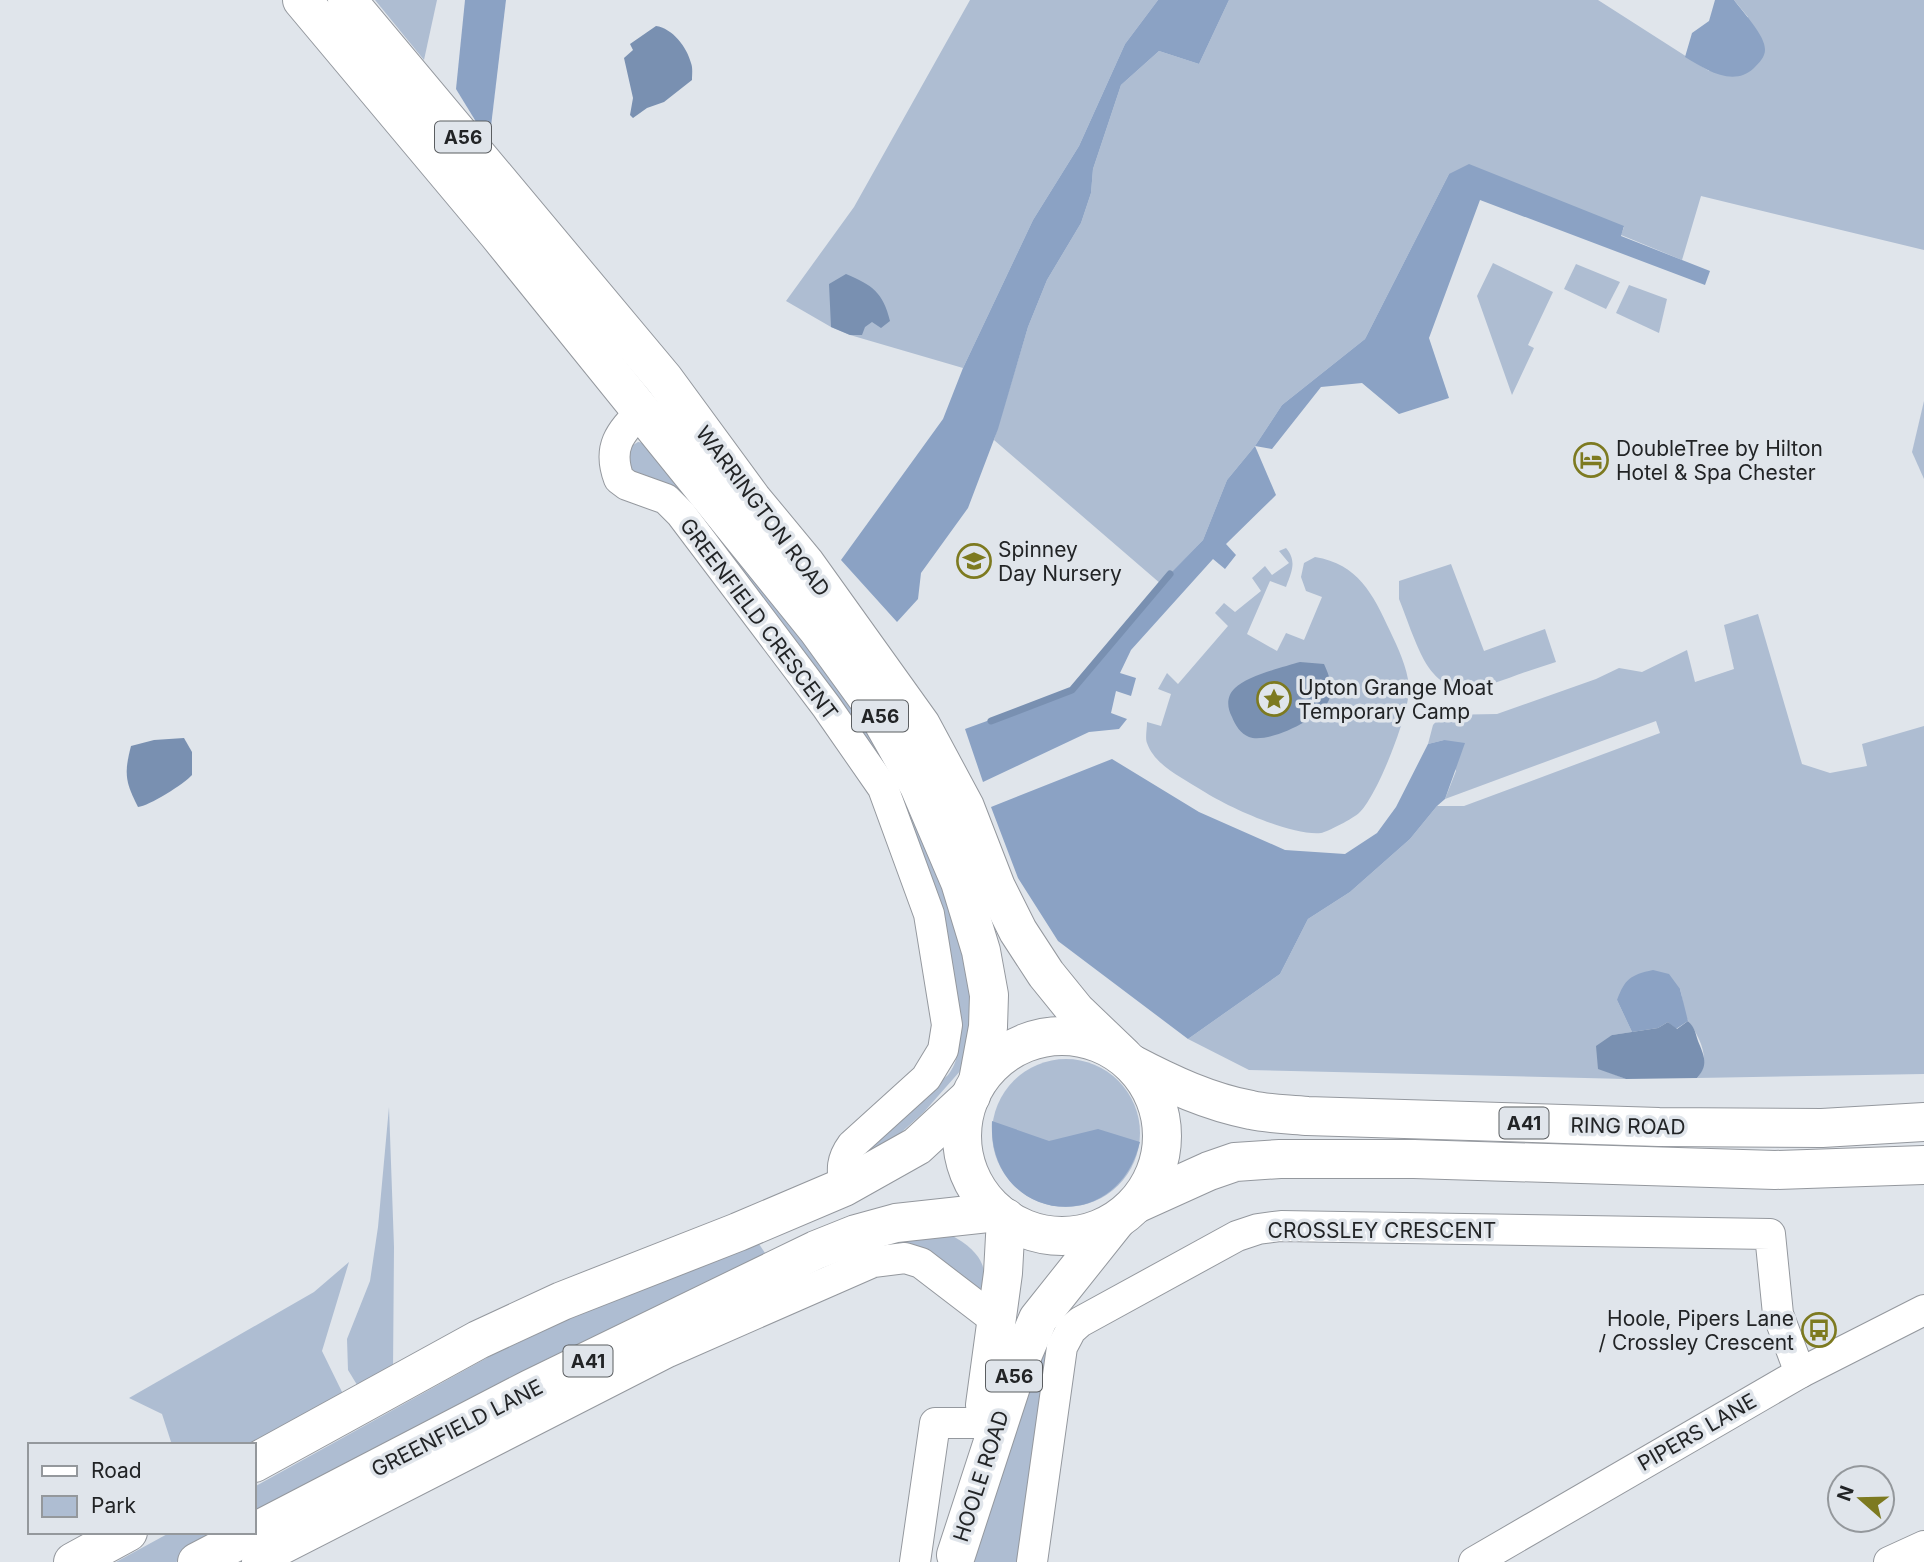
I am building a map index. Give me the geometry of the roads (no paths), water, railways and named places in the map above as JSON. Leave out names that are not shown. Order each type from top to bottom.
[{"type":"highway","name":"WARRINGTON ROAD","points":[[302,0],[498,234],[818,630],[876,710],[919,786],[960,882],[981,951],[988,1027],[974,1089]]},
{"type":"highway","name":"WARRINGTON ROAD","points":[[347,0],[664,379],[752,499],[804,563],[921,724],[965,807],[996,887],[1018,931],[1046,974],[1076,1011],[1128,1060]]},
{"type":"highway","points":[[256,1462],[478,1340],[562,1301],[844,1187],[889,1164],[916,1146],[974,1089],[1000,1057],[1029,1041],[1062,1035],[1094,1041],[1128,1060],[1151,1089],[1161,1118],[1162,1149],[1153,1178],[1126,1212],[1090,1232],[1061,1237],[1032,1231],[1001,1215],[976,1188],[965,1158],[962,1126],[974,1089]]},
{"type":"highway","name":"RING ROAD","points":[[1128,1060],[1179,1088],[1215,1100],[1252,1110],[1307,1116],[1673,1127],[1822,1128],[1924,1122]]},
{"type":"highway","name":"RING ROAD","points":[[1126,1212],[1209,1171],[1235,1162],[1280,1159],[1414,1159],[1775,1170],[1924,1165]]},
{"type":"highway","name":"HOOLE ROAD","points":[[955,1559],[1017,1368],[1038,1319],[1126,1212]]},
{"type":"highway","name":"HOOLE ROAD","points":[[955,1559],[982,1423],[998,1322],[1003,1273],[1001,1215]]},
{"type":"highway","name":"GREENFIELD LANE","points":[[256,1532],[530,1390],[816,1250],[856,1234],[896,1223],[1001,1215]]},
{"type":"highway","points":[[73,1562],[124,1534]]},
{"type":"highway","name":"GREENFIELD LANE","points":[[197,1562],[251,1534]]},
{"type":"street","name":"GREENFIELD CRESCENT","points":[[641,411],[616,442],[614,455],[619,479],[627,485],[666,499],[681,514],[826,706],[883,789],[929,914],[947,1025],[943,1050],[926,1078],[844,1155],[844,1187]]},
{"type":"street","name":"CROSSLEY CRESCENT","points":[[1032,1562],[1062,1347],[1071,1330],[1080,1322],[1237,1236],[1258,1229],[1280,1226],[1770,1234],[1777,1314],[1800,1373]]},
{"type":"street","name":"GREENFIELD LANE","points":[[257,1562],[668,1352],[873,1262],[905,1258],[921,1263],[998,1322]]},
{"type":"street","name":"PIPERS LANE","points":[[1474,1562],[1800,1373],[1924,1310]]},
{"type":"street","name":"HOOLE ROAD","points":[[915,1562],[935,1423],[982,1423]]},
{"type":"street","points":[[1889,1562],[1924,1546]]},
{"type":"waterway","points":[[991,721],[1072,690],[1170,574]]},
{"type":"place","name":"DoubleTree by Hilton Hotel & Spa Chester","points":[[1591,460]]},
{"type":"place","name":"Spinney Day Nursery","points":[[974,561]]},
{"type":"place","name":"Upton Grange Moat Temporary Camp","points":[[1274,699]]},
{"type":"place","name":"Hoole, Pipers Lane / Crossley Crescent","points":[[1819,1330]]}]
